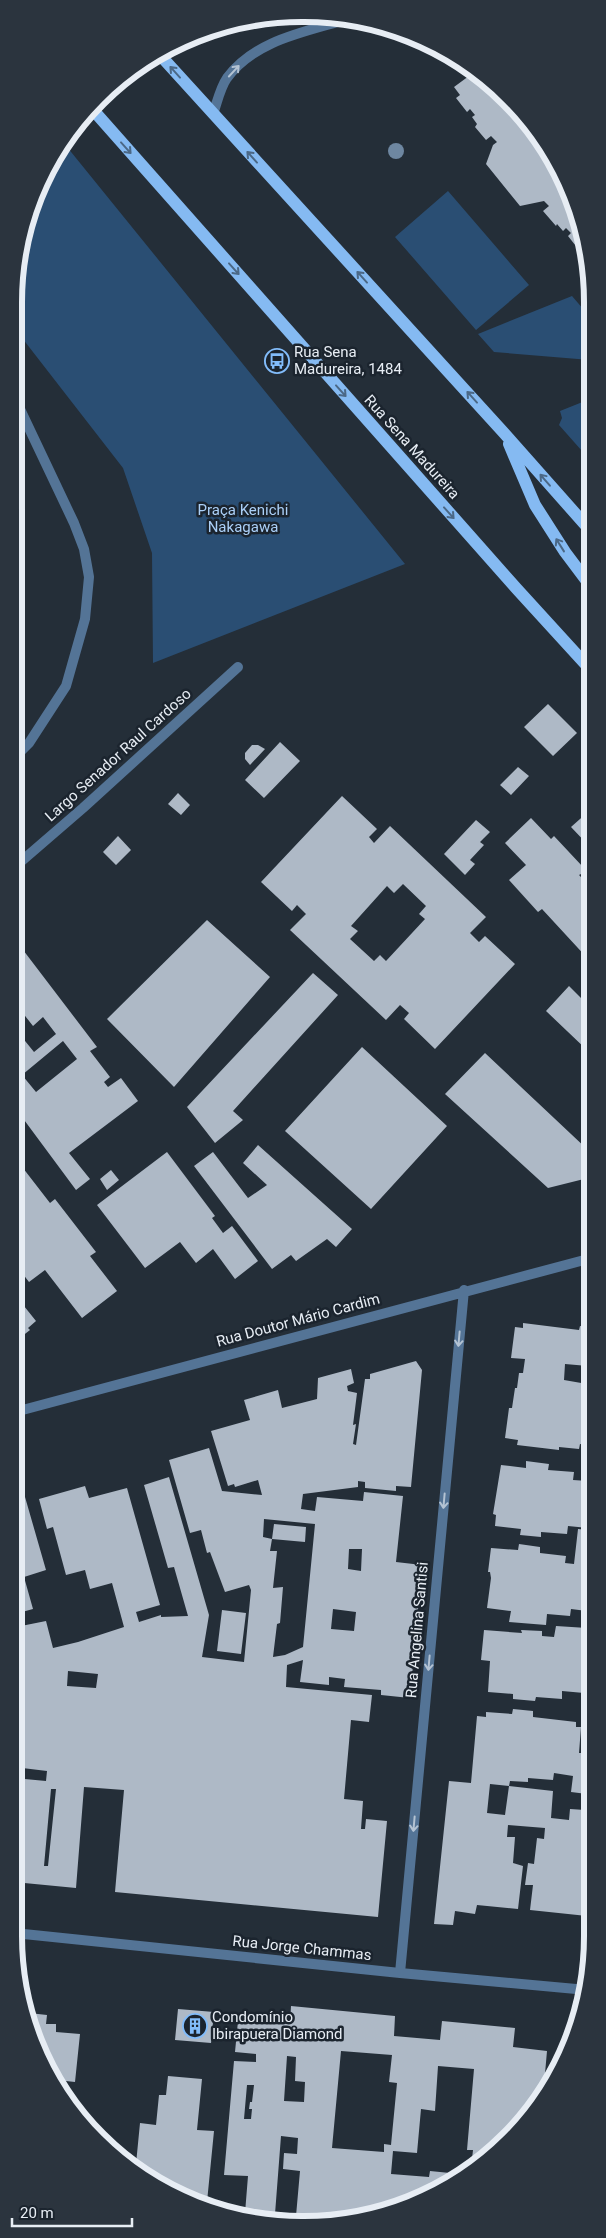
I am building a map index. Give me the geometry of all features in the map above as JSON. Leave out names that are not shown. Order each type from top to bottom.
[{"type":"main road","points":[[164,59],[504,433],[584,524]]},
{"type":"main road","name":"Rua Sena Madureira","points":[[96,114],[584,663]]},
{"type":"main road","points":[[504,433],[535,505],[565,552],[584,577]]},
{"type":"street","points":[[212,114],[226,79],[244,60],[266,44],[331,24]]},
{"type":"street","points":[[22,413],[74,523],[84,549],[89,577],[85,619],[66,686],[29,743],[22,750]]},
{"type":"street","name":"Largo Senador Raul Cardoso","points":[[22,861],[84,808],[238,667]]},
{"type":"street","name":"Rua Doutor Mário Cardim","points":[[22,1410],[464,1290],[584,1260]]},
{"type":"street","name":"Rua Angelina Santisi","points":[[400,1973],[464,1290]]},
{"type":"street","name":"Rua Jorge Chammas","points":[[22,1934],[400,1973],[578,1989]]},
{"type":"green space","name":"Praça Kenichi Nakagawa","points":[[69,149],[405,564],[153,663],[152,553],[123,468],[22,338],[23,285],[32,230],[51,179]]},
{"type":"green space","points":[[448,191],[529,285],[476,330],[395,237]]},
{"type":"green space","points":[[572,296],[584,310],[584,360],[494,352],[478,334]]},
{"type":"green space","points":[[584,401],[584,450],[582,451],[559,425],[562,418],[560,411]]},
{"type":"building","points":[[468,76],[488,92],[526,132],[555,179],[569,213],[578,249],[568,236],[571,233],[566,228],[563,231],[557,224],[556,226],[543,211],[549,206],[544,201],[520,206],[486,164],[493,145],[497,142],[491,136],[486,140],[475,127],[477,124],[472,117],[475,115],[470,109],[467,112],[456,98],[460,95],[454,87]]},
{"type":"building","points":[[548,704],[577,733],[553,756],[524,727]]},
{"type":"building","points":[[280,742],[300,761],[264,798],[245,780]]},
{"type":"building","points":[[252,745],[258,745],[265,749],[250,765],[245,759],[245,753]]},
{"type":"building","points":[[518,767],[529,776],[511,795],[500,785]]},
{"type":"building","points":[[178,793],[190,805],[181,815],[168,804]]},
{"type":"building","points":[[342,796],[377,829],[369,837],[374,843],[390,826],[486,917],[470,933],[479,942],[485,936],[515,964],[435,1049],[404,1019],[409,1013],[400,1005],[386,1020],[290,930],[306,914],[297,905],[292,911],[261,882]],"holes":[[[403,884],[426,906],[419,914],[425,919],[386,961],[380,955],[374,961],[350,939],[358,931],[351,926],[387,886],[394,893]]]},
{"type":"building","points":[[584,815],[584,841],[571,827]]},
{"type":"building","points":[[531,818],[551,839],[554,836],[584,866],[584,877],[581,874],[579,875],[584,880],[584,955],[542,909],[538,912],[509,880],[526,865],[505,843]]},
{"type":"building","points":[[476,820],[490,832],[480,842],[484,845],[470,860],[475,864],[465,875],[444,854]]},
{"type":"building","points":[[118,836],[131,850],[116,865],[103,852]]},
{"type":"building","points":[[207,920],[270,977],[174,1087],[107,1019]]},
{"type":"building","points":[[22,949],[97,1047],[90,1051],[110,1077],[104,1082],[108,1087],[121,1078],[138,1101],[69,1153],[90,1179],[76,1190],[22,1117],[22,1075],[22,1037],[34,1052],[56,1034],[43,1017],[33,1026],[22,1012]],"holes":[[[63,1041],[77,1059],[36,1092],[22,1075]]]},
{"type":"building","points":[[313,973],[338,995],[233,1111],[243,1120],[215,1143],[187,1107]]},
{"type":"building","points":[[569,986],[584,1001],[584,1047],[546,1011]]},
{"type":"building","points":[[362,1047],[447,1126],[371,1209],[285,1131]]},
{"type":"building","points":[[485,1053],[584,1146],[584,1179],[548,1188],[445,1094]]},
{"type":"building","points":[[258,1145],[352,1229],[336,1247],[327,1239],[296,1261],[291,1255],[272,1269],[194,1166],[213,1152],[248,1198],[267,1185],[243,1163]]},
{"type":"building","points":[[167,1152],[215,1216],[212,1218],[223,1233],[232,1226],[258,1261],[235,1279],[213,1249],[196,1263],[180,1242],[145,1268],[97,1205]]},
{"type":"building","points":[[22,1167],[50,1203],[55,1199],[96,1252],[90,1256],[117,1291],[82,1318],[45,1270],[29,1282],[22,1273]]},
{"type":"building","points":[[111,1170],[119,1180],[107,1190],[100,1179]]},
{"type":"building","points":[[24,1306],[36,1321],[28,1328],[30,1330],[22,1336],[22,1308]]},
{"type":"building","points":[[523,1323],[579,1330],[580,1326],[584,1326],[584,1366],[565,1364],[564,1380],[584,1383],[584,1444],[580,1444],[579,1449],[559,1447],[559,1450],[517,1445],[518,1440],[505,1438],[509,1408],[512,1408],[515,1388],[517,1388],[519,1373],[523,1373],[525,1359],[511,1358],[515,1327],[523,1328]]},
{"type":"building","points":[[416,1361],[422,1370],[411,1487],[396,1486],[396,1491],[365,1488],[365,1482],[358,1481],[358,1487],[303,1494],[301,1509],[315,1511],[317,1497],[363,1501],[364,1492],[403,1496],[396,1562],[422,1565],[410,1698],[381,1695],[381,1690],[344,1687],[345,1679],[329,1677],[329,1685],[300,1682],[303,1660],[287,1665],[286,1687],[372,1695],[369,1722],[351,1720],[344,1799],[363,1801],[361,1829],[365,1829],[366,1819],[387,1821],[378,1917],[115,1892],[124,1790],[84,1787],[76,1888],[22,1883],[22,1779],[46,1781],[47,1771],[22,1768],[22,1626],[46,1621],[53,1648],[124,1627],[112,1583],[90,1589],[85,1570],[66,1575],[53,1527],[47,1529],[39,1499],[85,1486],[89,1498],[127,1488],[160,1605],[136,1612],[139,1622],[161,1615],[161,1617],[188,1616],[174,1567],[168,1568],[144,1485],[169,1477],[209,1615],[202,1657],[244,1662],[251,1590],[249,1585],[225,1592],[210,1552],[207,1553],[201,1530],[190,1533],[169,1460],[209,1448],[222,1491],[262,1495],[258,1480],[235,1487],[234,1484],[228,1486],[211,1431],[250,1420],[244,1400],[278,1390],[282,1408],[317,1399],[318,1378],[351,1369],[354,1383],[347,1386],[348,1391],[357,1393],[353,1425],[356,1424],[353,1444],[356,1445],[365,1379],[370,1379],[370,1374]],"holes":[[[264,1519],[315,1524],[303,1647],[285,1655],[273,1657],[277,1624],[280,1623],[283,1587],[273,1588],[277,1551],[270,1551],[272,1539],[263,1537]],[[349,1549],[362,1549],[361,1571],[348,1569]],[[333,1609],[356,1612],[354,1631],[331,1629]],[[68,1671],[98,1674],[96,1688],[67,1686]],[[51,1789],[56,1789],[48,1866],[44,1866]]]},
{"type":"building","points":[[526,1461],[549,1464],[548,1470],[574,1472],[573,1480],[584,1481],[584,1528],[568,1526],[567,1534],[541,1532],[541,1537],[520,1535],[521,1529],[495,1526],[496,1515],[493,1514],[501,1465],[526,1468]]},
{"type":"building","points":[[23,1490],[46,1570],[24,1577],[33,1609],[22,1612]]},
{"type":"building","points":[[274,1524],[306,1527],[305,1542],[272,1539]]},
{"type":"building","points":[[578,1529],[584,1530],[582,1583],[584,1583],[584,1611],[571,1609],[570,1616],[547,1614],[546,1625],[509,1622],[511,1611],[487,1608],[491,1578],[490,1572],[488,1572],[491,1548],[518,1550],[519,1544],[540,1547],[540,1553],[566,1556],[565,1563],[574,1564]]},
{"type":"building","points":[[222,1610],[246,1613],[241,1654],[217,1651]]},
{"type":"building","points":[[556,1626],[584,1628],[584,1693],[562,1691],[562,1699],[536,1697],[535,1701],[513,1699],[513,1694],[488,1692],[490,1661],[481,1660],[484,1630],[522,1633],[521,1630],[542,1631],[542,1636],[554,1637]]},
{"type":"building","points":[[583,1695],[584,1711],[582,1711]]},
{"type":"building","points":[[513,1709],[533,1711],[533,1717],[576,1722],[576,1727],[581,1727],[579,1753],[584,1753],[584,1794],[571,1792],[573,1776],[554,1773],[553,1780],[528,1778],[528,1782],[510,1781],[509,1786],[553,1791],[551,1818],[569,1820],[570,1809],[584,1810],[584,1916],[530,1910],[533,1885],[525,1885],[528,1863],[534,1864],[537,1838],[544,1839],[545,1828],[508,1825],[507,1837],[515,1837],[513,1863],[523,1866],[518,1909],[477,1905],[475,1914],[455,1911],[453,1925],[434,1924],[449,1781],[471,1783],[477,1716],[486,1717],[486,1712],[512,1714]],"holes":[[[490,1784],[509,1786],[505,1815],[487,1813]]]},
{"type":"building","points":[[291,2006],[395,2016],[394,2036],[440,2040],[442,2021],[515,2028],[513,2047],[547,2051],[545,2077],[526,2106],[514,2120],[472,2159],[473,2150],[467,2150],[474,2069],[438,2066],[435,2111],[421,2109],[417,2153],[393,2151],[391,2174],[429,2177],[430,2171],[451,2173],[427,2187],[376,2206],[340,2213],[296,2216],[300,2171],[283,2169],[284,2153],[297,2154],[298,2138],[281,2136],[275,2214],[248,2210],[245,2209],[248,2176],[224,2175],[234,2061],[256,2062],[256,2054],[235,2052],[238,2021],[290,2024]],"holes":[[[341,2051],[392,2055],[389,2082],[397,2083],[391,2145],[384,2144],[384,2152],[332,2148]],[[287,2056],[296,2057],[295,2081],[305,2082],[304,2102],[284,2101]],[[247,2085],[254,2085],[252,2102],[250,2102],[249,2109],[252,2109],[251,2119],[244,2119]]]},
{"type":"building","name":"Condomínio Ibirapuera Diamond","points":[[178,2009],[214,2012],[211,2043],[175,2040]]},
{"type":"building","points":[[34,2014],[47,2015],[46,2024],[56,2024],[56,2032],[80,2034],[75,2082],[64,2081],[60,2075],[51,2059]]},
{"type":"building","points":[[168,2076],[202,2079],[197,2130],[214,2131],[207,2199],[179,2187],[136,2161],[140,2123],[156,2125],[159,2095],[166,2095]]},
{"type":"place","name":"Rua Sena Madureira, 1484","points":[[277,361]]},
{"type":"place","name":"Condomínio Ibirapuera Diamond","points":[[195,2026]]}]
